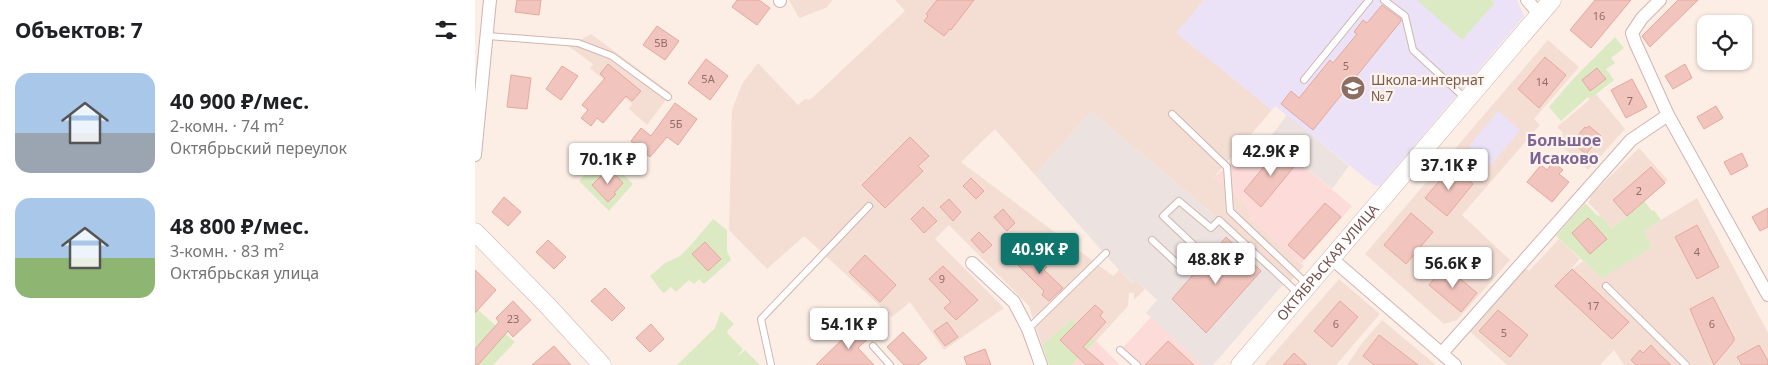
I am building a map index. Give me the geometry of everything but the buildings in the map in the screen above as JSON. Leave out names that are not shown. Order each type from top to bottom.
[{"type":"street","points":[[475,155],[490,0]]},
{"type":"street","points":[[1527,0],[1540,15]]},
{"type":"street","name":"ОКТЯБРЬСКАЯ УЛИЦА","points":[[1240,365],[1552,0]]},
{"type":"street","points":[[1660,0],[1642,18],[1632,33],[1668,115],[1768,296]]},
{"type":"street","points":[[1442,353],[1631,140],[1668,115]]},
{"type":"street","points":[[475,232],[547,305],[602,365]]},
{"type":"street","points":[[1331,258],[1455,365]]},
{"type":"street","points":[[972,263],[1014,302],[1028,329],[1041,365]]},
{"type":"lane","points":[[1304,80],[1369,0]]},
{"type":"lane","points":[[1384,0],[1405,16],[1413,50],[1467,100]]},
{"type":"lane","points":[[488,36],[578,43],[612,56],[668,97]]},
{"type":"lane","points":[[1172,114],[1227,166],[1230,211],[1304,290]]},
{"type":"lane","points":[[1152,240],[1183,269],[1200,251],[1163,216],[1179,201],[1211,228],[1219,220],[1304,290]]},
{"type":"lane","points":[[771,365],[761,319],[869,206]]},
{"type":"lane","points":[[1028,329],[1106,253]]},
{"type":"lane","points":[[1606,286],[1686,365]]},
{"type":"lane","points":[[873,346],[890,365]]},
{"type":"lane","points":[[1120,350],[1137,365]]},
{"type":"shaded area","points":[[789,0],[833,0],[826,8],[799,18]]},
{"type":"shaded area","points":[[895,0],[1204,0],[1177,33],[1272,110],[1214,177],[1246,205],[1251,219],[1304,266],[1289,283],[1191,195],[1091,111],[1035,175],[995,129],[961,162],[1113,276],[1119,270],[1133,283],[1136,280],[1145,289],[1134,300],[1134,293],[1129,293],[1128,306],[1096,341],[1072,319],[1042,345],[1029,306],[949,225],[935,239],[1004,308],[944,350],[910,302],[892,317],[804,236],[767,269],[729,230],[732,110],[742,84],[758,63],[798,105],[805,99],[810,100],[905,11]]},
{"type":"shaded area","name":"Школа-интернат №7","points":[[1204,0],[1517,0],[1524,16],[1380,186],[1374,185],[1275,106],[1272,110],[1176,33]]},
{"type":"shaded area","points":[[591,34],[671,93],[647,125],[629,109],[632,104],[590,68],[593,64],[568,46]]},
{"type":"shaded area","points":[[1548,40],[1579,67],[1534,119],[1540,125],[1462,215],[1510,260],[1457,320],[1444,324],[1365,254]]},
{"type":"shaded area","points":[[1596,94],[1625,129],[1588,170],[1556,141],[1563,133],[1557,127]]},
{"type":"shaded area","points":[[1091,111],[1191,195],[1286,281],[1213,365],[1202,365],[1146,313],[1157,300],[1136,280],[1134,283],[1119,270],[1035,175]]},
{"type":"shaded area","points":[[1498,111],[1520,130],[1491,165],[1469,146]]},
{"type":"shaded area","points":[[1287,115],[1349,166],[1332,189],[1269,139]]},
{"type":"shaded area","points":[[1266,136],[1352,206],[1301,264],[1251,219],[1246,205],[1214,177]]},
{"type":"shaded area","points":[[1639,148],[1668,180],[1612,228],[1588,202],[1591,199],[1589,197]]},
{"type":"shaded area","points":[[1697,198],[1768,333],[1768,365],[1624,365],[1614,350],[1600,365],[1507,365],[1467,329],[1523,266],[1529,271],[1559,239],[1580,259],[1566,274],[1583,261],[1602,277],[1652,247],[1643,231]]},
{"type":"shaded area","points":[[1339,279],[1380,314],[1336,365],[1264,365]]},
{"type":"shaded area","points":[[1151,317],[1202,365],[1133,365],[1119,352]]},
{"type":"shaded area","points":[[1382,320],[1436,365],[1347,365],[1362,343]]},
{"type":"shaded area","points":[[1096,341],[1120,365],[1072,365]]},
{"type":"green space","points":[[1417,0],[1491,0],[1495,3],[1462,40]]},
{"type":"green space","points":[[1615,37],[1624,48],[1611,58],[1615,63],[1606,69],[1614,80],[1590,99],[1588,97],[1561,121],[1549,107],[1573,79]]},
{"type":"green space","points":[[603,154],[633,184],[609,211],[579,181]]},
{"type":"green space","points":[[1644,201],[1661,220],[1644,231],[1652,247],[1602,278],[1556,236],[1585,203],[1612,228]]},
{"type":"green space","points":[[713,219],[727,230],[727,251],[731,260],[704,284],[699,279],[694,284],[689,280],[676,292],[671,287],[664,293],[662,292],[650,276],[665,263],[680,256]]},
{"type":"green space","points":[[478,310],[515,342],[493,365],[475,365],[475,313]]},
{"type":"green space","points":[[721,311],[734,324],[727,331],[728,334],[743,349],[737,357],[745,350],[760,365],[677,365],[715,328]]},
{"type":"green space","points":[[1072,319],[1096,341],[1072,365],[1049,365],[1042,345]]},
{"type":"place","name":"Школа-интернат №7","points":[[1353,88]]},
{"type":"district","name":"Большое Исаково","points":[[1564,149]]}]
